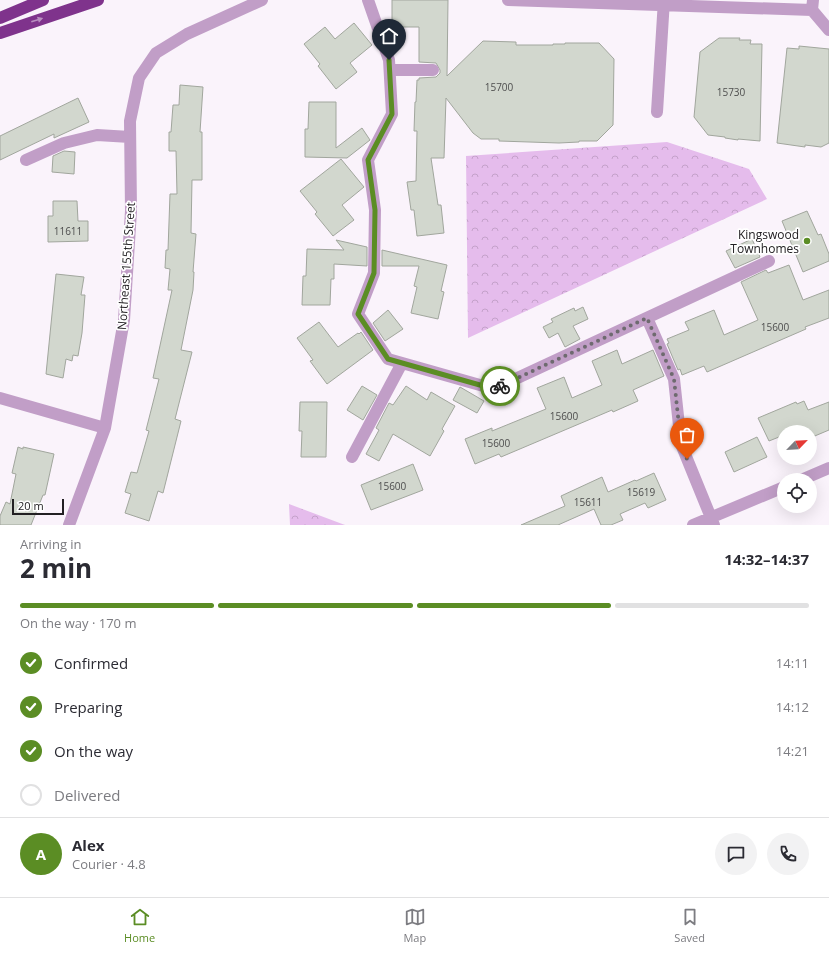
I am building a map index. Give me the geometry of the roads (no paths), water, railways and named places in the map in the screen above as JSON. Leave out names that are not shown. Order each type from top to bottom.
[{"type":"highway","points":[[0,18],[43,0]]},
{"type":"highway","points":[[0,33],[98,0]]},
{"type":"street","name":"Northeast 155th Street","points":[[69,525],[105,428],[124,320],[131,211],[130,120],[139,78],[156,53],[187,34],[262,0]]},
{"type":"street","points":[[368,0],[389,60],[392,114],[368,160],[375,210],[374,273],[358,314],[388,359],[494,389],[769,261]]},
{"type":"street","points":[[508,0],[812,5],[829,30]]},
{"type":"street","points":[[657,112],[664,2]]},
{"type":"street","points":[[390,70],[433,70]]},
{"type":"street","points":[[26,160],[64,143],[97,135],[130,137]]},
{"type":"street","points":[[647,318],[674,379],[681,444],[712,521]]},
{"type":"street","points":[[352,458],[402,363]]},
{"type":"street","points":[[0,398],[105,428]]},
{"type":"street","points":[[817,473],[829,468]]},
{"type":"street","points":[[694,525],[712,521],[777,490]]},
{"type":"place","name":"Kingswood Townhomes","points":[[807,241]]}]
